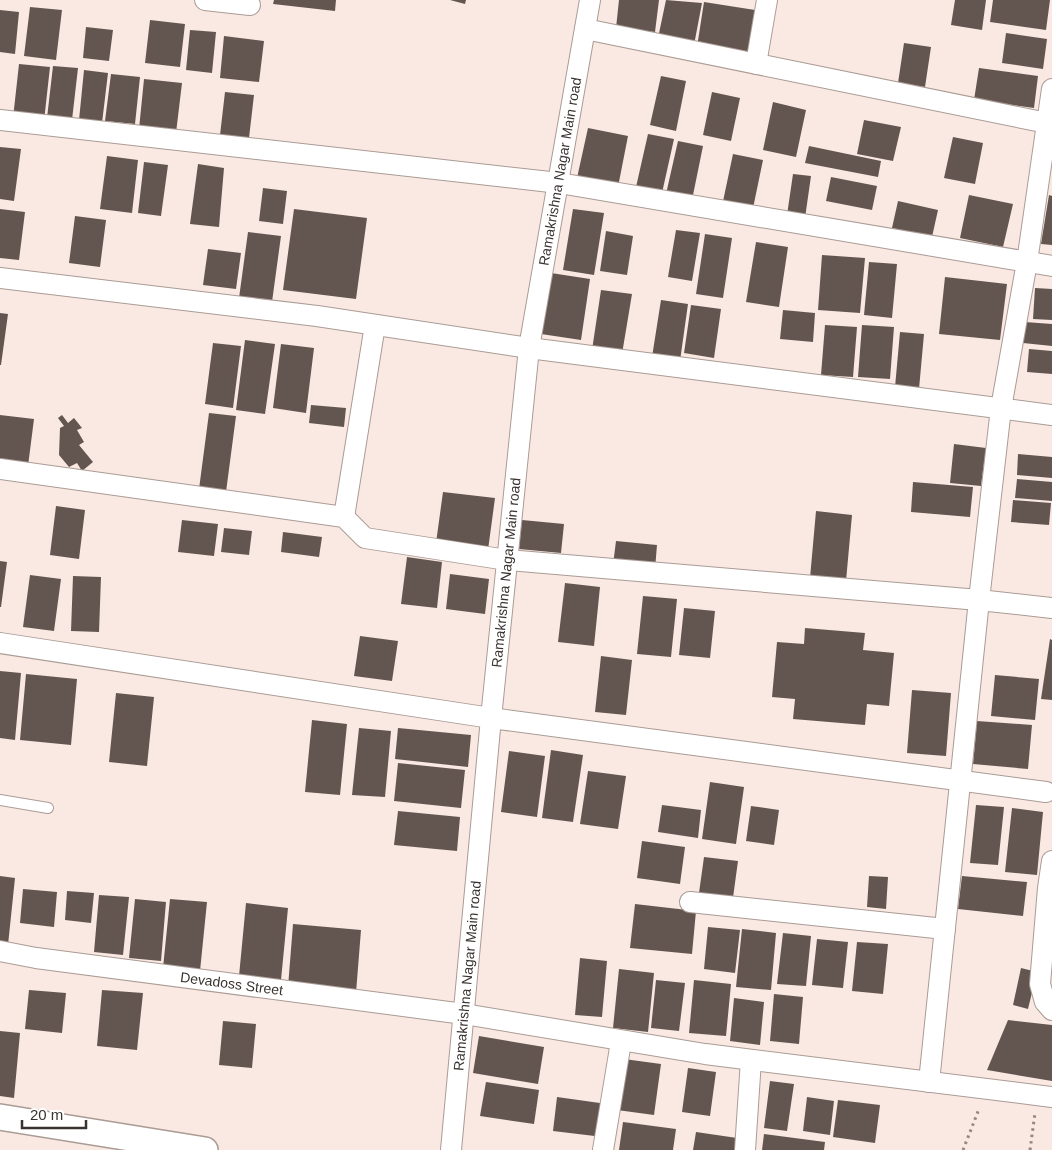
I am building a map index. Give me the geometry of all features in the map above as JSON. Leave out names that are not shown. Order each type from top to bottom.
[{"type":"street","points":[[205,0],[250,5]]},
{"type":"street","name":"Ramakrishna Nagar Main road","points":[[451,1150],[491,718],[529,348],[590,0]]},
{"type":"street","points":[[756,64],[767,0]]},
{"type":"street","points":[[585,29],[1047,123]]},
{"type":"street","points":[[929,1082],[1001,408],[1027,262],[1052,89]]},
{"type":"street","points":[[0,120],[559,183],[1052,266]]},
{"type":"street","points":[[0,278],[375,324],[529,348],[1052,415]]},
{"type":"street","points":[[344,517],[375,324]]},
{"type":"street","points":[[0,469],[344,517],[365,538],[507,560],[979,600],[1052,608]]},
{"type":"street","points":[[0,643],[491,718],[1046,792]]},
{"type":"street","points":[[1052,861],[1040,984],[1045,1002],[1052,1010]]},
{"type":"street","points":[[690,902],[945,929]]},
{"type":"street","name":"Devadoss Street","points":[[0,951],[36,958],[261,985],[464,1014],[621,1042],[1052,1097]]},
{"type":"street","points":[[603,1150],[621,1042]]},
{"type":"street","points":[[745,1150],[751,1060]]},
{"type":"street","points":[[0,1117],[124,1144],[205,1150]]},
{"type":"lane","points":[[0,800],[48,808]]},
{"type":"path","points":[[963,1150],[981,1104]]},
{"type":"path","points":[[1030,1150],[1036,1109]]},
{"type":"building","points":[[274,0],[336,0],[335,11],[273,4]]},
{"type":"building","points":[[450,0],[466,0],[465,4]]},
{"type":"building","points":[[619,0],[659,0],[655,32],[616,28]]},
{"type":"building","points":[[666,0],[702,3],[694,45],[658,38]]},
{"type":"building","points":[[955,0],[986,0],[982,30],[951,25]]},
{"type":"building","points":[[993,0],[1050,0],[1046,30],[990,22]]},
{"type":"building","points":[[704,2],[755,10],[749,55],[697,47]]},
{"type":"building","points":[[30,7],[62,10],[56,60],[24,56]]},
{"type":"building","points":[[0,10],[19,12],[15,54],[0,52]]},
{"type":"building","points":[[150,20],[185,24],[180,67],[145,63]]},
{"type":"building","points":[[86,27],[113,30],[109,61],[83,58]]},
{"type":"building","points":[[190,30],[216,32],[212,73],[186,70]]},
{"type":"building","points":[[1006,33],[1047,39],[1043,69],[1002,63]]},
{"type":"building","points":[[224,36],[264,41],[259,82],[220,78]]},
{"type":"building","points":[[904,43],[931,47],[925,87],[898,83]]},
{"type":"building","points":[[19,64],[50,67],[44,121],[13,118]]},
{"type":"building","points":[[53,66],[78,68],[72,120],[47,118]]},
{"type":"building","points":[[979,68],[1038,76],[1034,108],[974,100]]},
{"type":"building","points":[[84,70],[108,73],[102,123],[79,120]]},
{"type":"building","points":[[111,74],[140,77],[135,124],[105,121]]},
{"type":"building","points":[[661,76],[686,81],[676,131],[650,125]]},
{"type":"building","points":[[144,79],[182,83],[176,133],[139,129]]},
{"type":"building","points":[[225,92],[254,95],[249,138],[220,135]]},
{"type":"building","points":[[712,92],[740,98],[731,141],[703,135]]},
{"type":"building","points":[[773,102],[806,110],[796,157],[763,150]]},
{"type":"building","points":[[864,120],[901,127],[893,161],[857,154]]},
{"type":"building","points":[[588,128],[628,136],[618,187],[577,178]]},
{"type":"building","points":[[648,134],[674,139],[662,193],[636,187]]},
{"type":"building","points":[[953,137],[983,143],[975,184],[944,178]]},
{"type":"building","points":[[678,141],[703,146],[692,200],[666,194]]},
{"type":"building","points":[[809,146],[881,161],[878,177],[805,163]]},
{"type":"building","points":[[0,147],[21,149],[14,201],[0,199]]},
{"type":"building","points":[[733,154],[763,160],[752,213],[722,206]]},
{"type":"building","points":[[107,156],[138,160],[132,213],[100,209]]},
{"type":"building","points":[[144,162],[168,165],[161,216],[138,213]]},
{"type":"building","points":[[198,164],[224,168],[219,227],[190,224]]},
{"type":"building","points":[[793,174],[811,176],[805,218],[787,215]]},
{"type":"building","points":[[831,177],[877,186],[872,210],[826,201]]},
{"type":"building","points":[[263,188],[287,191],[283,224],[259,221]]},
{"type":"building","points":[[969,195],[1013,204],[1003,247],[960,238]]},
{"type":"building","points":[[1049,195],[1052,196],[1052,245],[1041,244]]},
{"type":"building","points":[[898,201],[938,210],[932,237],[892,228]]},
{"type":"building","points":[[0,209],[25,212],[19,260],[0,258]]},
{"type":"building","points":[[294,209],[367,218],[356,299],[283,290]]},
{"type":"building","points":[[573,209],[604,213],[594,275],[563,270]]},
{"type":"building","points":[[75,216],[106,220],[100,267],[69,263]]},
{"type":"building","points":[[676,230],[700,233],[692,281],[668,277]]},
{"type":"building","points":[[606,231],[633,236],[627,275],[600,271]]},
{"type":"building","points":[[248,232],[281,236],[272,302],[239,298]]},
{"type":"building","points":[[705,234],[732,238],[723,298],[696,294]]},
{"type":"building","points":[[756,242],[788,247],[779,307],[746,302]]},
{"type":"building","points":[[208,249],[241,253],[236,289],[203,285]]},
{"type":"building","points":[[822,255],[865,258],[860,313],[818,310]]},
{"type":"building","points":[[869,262],[897,264],[892,318],[864,315]]},
{"type":"building","points":[[551,273],[590,279],[581,340],[541,334]]},
{"type":"building","points":[[945,277],[1007,284],[1000,340],[939,334]]},
{"type":"building","points":[[1035,288],[1052,289],[1052,320],[1033,319]]},
{"type":"building","points":[[601,290],[632,294],[622,354],[592,350]]},
{"type":"building","points":[[661,300],[688,304],[680,361],[652,357]]},
{"type":"building","points":[[691,305],[721,309],[714,358],[684,353]]},
{"type":"building","points":[[783,310],[815,313],[813,342],[780,339]]},
{"type":"building","points":[[0,313],[8,314],[1,365],[0,365]]},
{"type":"building","points":[[1025,322],[1052,324],[1052,346],[1023,343]]},
{"type":"building","points":[[825,325],[857,327],[853,377],[821,375]]},
{"type":"building","points":[[862,325],[894,327],[890,379],[858,377]]},
{"type":"building","points":[[900,332],[924,334],[919,389],[895,387]]},
{"type":"building","points":[[245,340],[275,344],[265,414],[236,410]]},
{"type":"building","points":[[213,343],[241,346],[233,408],[205,404]]},
{"type":"building","points":[[281,344],[314,348],[306,413],[273,408]]},
{"type":"building","points":[[1029,349],[1052,351],[1052,374],[1027,372]]},
{"type":"building","points":[[311,405],[346,408],[344,427],[309,423]]},
{"type":"building","points":[[209,413],[236,416],[226,492],[199,489]]},
{"type":"building","points":[[0,415],[34,419],[28,466],[0,462]]},
{"type":"building","points":[[62,415],[68,423],[74,418],[82,428],[77,430],[84,442],[79,445],[93,462],[82,471],[77,463],[69,467],[59,455],[60,428],[64,426],[58,418]]},
{"type":"building","points":[[954,444],[986,448],[981,486],[950,483]]},
{"type":"building","points":[[1018,454],[1052,457],[1052,478],[1017,475]]},
{"type":"building","points":[[1017,479],[1052,482],[1052,501],[1015,498]]},
{"type":"building","points":[[913,482],[973,487],[970,517],[911,512]]},
{"type":"building","points":[[443,492],[495,498],[488,550],[436,543]]},
{"type":"building","points":[[1013,500],[1051,503],[1049,525],[1011,522]]},
{"type":"building","points":[[56,506],[85,510],[79,559],[50,555]]},
{"type":"building","points":[[816,511],[852,515],[846,581],[810,578]]},
{"type":"building","points":[[182,520],[218,524],[214,556],[178,552]]},
{"type":"building","points":[[522,520],[564,524],[561,553],[519,549]]},
{"type":"building","points":[[224,528],[252,531],[249,555],[221,552]]},
{"type":"building","points":[[283,532],[322,537],[319,557],[281,552]]},
{"type":"building","points":[[616,541],[657,545],[655,569],[613,565]]},
{"type":"building","points":[[407,557],[442,562],[437,608],[401,604]]},
{"type":"building","points":[[0,561],[7,562],[1,607],[0,607]]},
{"type":"building","points":[[450,574],[489,579],[485,614],[446,609]]},
{"type":"building","points":[[30,575],[61,579],[54,631],[23,627]]},
{"type":"building","points":[[73,576],[101,577],[99,632],[71,631]]},
{"type":"building","points":[[565,583],[600,587],[594,646],[558,642]]},
{"type":"building","points":[[643,596],[677,599],[671,657],[637,654]]},
{"type":"building","points":[[684,608],[715,611],[710,658],[679,655]]},
{"type":"building","points":[[805,628],[865,633],[863,650],[894,653],[889,706],[867,704],[865,725],[793,719],[795,699],[772,697],[777,642],[804,644]]},
{"type":"building","points":[[360,636],[398,641],[392,681],[354,676]]},
{"type":"building","points":[[1050,639],[1052,640],[1052,700],[1041,699]]},
{"type":"building","points":[[601,656],[632,660],[626,715],[595,712]]},
{"type":"building","points":[[0,671],[21,673],[15,740],[0,738]]},
{"type":"building","points":[[26,674],[77,679],[71,745],[20,740]]},
{"type":"building","points":[[995,675],[1039,679],[1035,720],[991,716]]},
{"type":"building","points":[[912,690],[951,693],[946,756],[907,753]]},
{"type":"building","points":[[116,693],[154,697],[147,766],[109,762]]},
{"type":"building","points":[[312,720],[347,724],[340,795],[305,792]]},
{"type":"building","points":[[977,721],[1032,725],[1028,769],[973,764]]},
{"type":"building","points":[[359,728],[391,731],[385,797],[352,795]]},
{"type":"building","points":[[398,728],[471,735],[468,767],[395,759]]},
{"type":"building","points":[[551,750],[583,755],[573,822],[542,818]]},
{"type":"building","points":[[509,751],[545,756],[537,817],[501,812]]},
{"type":"building","points":[[398,763],[465,770],[461,808],[394,801]]},
{"type":"building","points":[[588,771],[626,776],[618,829],[580,824]]},
{"type":"building","points":[[710,782],[744,787],[736,844],[702,839]]},
{"type":"building","points":[[662,805],[701,810],[698,838],[658,832]]},
{"type":"building","points":[[976,805],[1004,807],[998,865],[970,863]]},
{"type":"building","points":[[751,806],[779,810],[774,845],[746,841]]},
{"type":"building","points":[[1012,808],[1043,812],[1037,875],[1005,872]]},
{"type":"building","points":[[398,811],[460,817],[457,851],[394,845]]},
{"type":"building","points":[[642,841],[685,847],[680,884],[637,878]]},
{"type":"building","points":[[704,857],[738,861],[732,905],[698,900]]},
{"type":"building","points":[[0,876],[15,878],[8,945],[0,944]]},
{"type":"building","points":[[869,876],[888,877],[886,909],[867,907]]},
{"type":"building","points":[[962,876],[1027,882],[1023,916],[958,909]]},
{"type":"building","points":[[23,889],[57,892],[54,927],[20,923]]},
{"type":"building","points":[[67,891],[94,893],[91,923],[65,920]]},
{"type":"building","points":[[99,895],[129,897],[123,955],[94,952]]},
{"type":"building","points":[[135,899],[166,902],[161,961],[129,958]]},
{"type":"building","points":[[170,899],[207,902],[200,971],[163,968]]},
{"type":"building","points":[[246,903],[288,908],[281,980],[239,976]]},
{"type":"building","points":[[635,904],[696,911],[692,954],[630,948]]},
{"type":"building","points":[[293,924],[361,930],[356,993],[288,987]]},
{"type":"building","points":[[708,927],[740,930],[735,973],[704,969]]},
{"type":"building","points":[[742,929],[776,933],[771,990],[736,987]]},
{"type":"building","points":[[783,933],[811,936],[806,986],[777,984]]},
{"type":"building","points":[[817,939],[848,942],[843,988],[812,985]]},
{"type":"building","points":[[857,942],[888,944],[883,994],[852,991]]},
{"type":"building","points":[[580,958],[607,961],[602,1017],[575,1015]]},
{"type":"building","points":[[1021,968],[1037,972],[1028,1009],[1013,1005]]},
{"type":"building","points":[[619,969],[654,973],[648,1032],[613,1028]]},
{"type":"building","points":[[656,980],[685,983],[679,1031],[651,1028]]},
{"type":"building","points":[[694,980],[731,984],[726,1036],[689,1033]]},
{"type":"building","points":[[29,990],[66,993],[62,1033],[25,1029]]},
{"type":"building","points":[[102,990],[143,993],[137,1050],[97,1046]]},
{"type":"building","points":[[774,994],[803,997],[799,1044],[770,1041]]},
{"type":"building","points":[[734,998],[764,1002],[760,1045],[730,1041]]},
{"type":"building","points":[[1008,1020],[1052,1025],[1052,1081],[987,1070]]},
{"type":"building","points":[[223,1021],[256,1024],[252,1068],[219,1065]]},
{"type":"building","points":[[0,1031],[20,1033],[14,1098],[0,1096]]},
{"type":"building","points":[[479,1036],[544,1047],[538,1084],[473,1073]]},
{"type":"building","points":[[624,1059],[661,1064],[654,1115],[617,1110]]},
{"type":"building","points":[[688,1068],[716,1072],[710,1116],[682,1112]]},
{"type":"building","points":[[770,1081],[794,1084],[787,1131],[764,1128]]},
{"type":"building","points":[[486,1082],[539,1090],[534,1124],[480,1116]]},
{"type":"building","points":[[557,1097],[607,1104],[603,1137],[553,1131]]},
{"type":"building","points":[[807,1097],[834,1101],[830,1135],[803,1131]]},
{"type":"building","points":[[838,1100],[880,1105],[875,1143],[833,1137]]},
{"type":"building","points":[[623,1122],[676,1129],[673,1150],[619,1150]]},
{"type":"building","points":[[696,1132],[744,1139],[743,1150],[693,1150]]},
{"type":"building","points":[[764,1134],[825,1142],[824,1150],[762,1150]]}]
